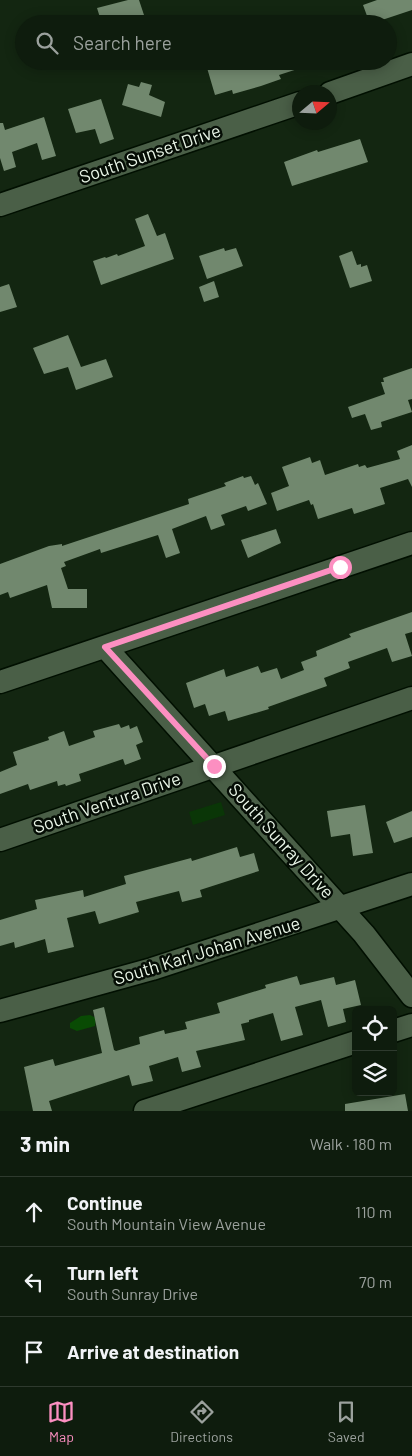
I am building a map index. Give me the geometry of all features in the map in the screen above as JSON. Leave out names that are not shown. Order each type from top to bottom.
[{"type":"street","points":[[397,69],[412,64]]},
{"type":"street","points":[[337,91],[395,70]]},
{"type":"street","name":"South Sunset Drive","points":[[0,205],[292,106]]},
{"type":"street","points":[[0,682],[412,543]]},
{"type":"street","name":"South Sunray Drive","points":[[105,647],[341,909],[412,996]]},
{"type":"street","name":"South Ventura Drive","points":[[0,840],[412,698]]},
{"type":"street","name":"South Karl Johan Avenue","points":[[0,1011],[152,969],[341,909],[412,884]]},
{"type":"street","points":[[397,1030],[412,1025]]},
{"type":"street","points":[[145,1111],[233,1080],[352,1043]]},
{"type":"shaded area","points":[[221,802],[225,815],[193,825],[189,812]]},
{"type":"shaded area","points":[[90,1015],[96,1018],[95,1026],[77,1031],[70,1028],[70,1023],[81,1016]]},
{"type":"building","points":[[128,0],[139,0],[144,15],[99,15],[97,8]]},
{"type":"building","points":[[377,0],[412,0],[412,10],[397,15],[367,15],[363,5]]},
{"type":"building","points":[[208,70],[294,70],[279,75],[281,79],[261,86],[233,94],[232,90],[215,95]]},
{"type":"building","points":[[141,82],[152,85],[149,95],[165,102],[161,117],[122,105],[128,84],[139,87]]},
{"type":"building","points":[[101,99],[114,139],[100,144],[95,129],[76,133],[68,109]]},
{"type":"building","points":[[44,117],[56,156],[42,160],[37,143],[12,152],[16,167],[4,171],[0,158],[0,123],[3,123],[5,130]]},
{"type":"building","points":[[360,139],[368,162],[292,186],[284,162],[317,150],[318,152]]},
{"type":"building","points":[[148,214],[157,236],[165,233],[174,259],[101,285],[93,261],[117,254],[118,256],[145,246],[135,219]]},
{"type":"building","points":[[224,248],[225,251],[236,248],[243,266],[207,279],[199,256]]},
{"type":"building","points":[[352,251],[357,265],[361,264],[361,267],[367,265],[372,281],[350,288],[339,256]]},
{"type":"building","points":[[214,281],[219,297],[204,302],[199,287]]},
{"type":"building","points":[[9,284],[17,307],[0,312],[0,287]]},
{"type":"building","points":[[68,335],[81,367],[106,359],[113,377],[76,390],[68,367],[44,374],[33,348]]},
{"type":"building","points":[[412,368],[412,399],[408,400],[412,412],[381,422],[382,427],[371,430],[365,414],[352,418],[348,407],[385,394],[381,382],[384,382],[383,378]]},
{"type":"building","points":[[412,445],[412,487],[408,479],[380,488],[385,504],[354,514],[352,508],[318,519],[313,504],[311,505],[309,500],[277,511],[271,493],[289,486],[282,467],[310,457],[312,463],[320,460],[325,475],[358,464],[359,467],[365,465],[367,468],[400,459],[397,451]]},
{"type":"building","points":[[243,476],[244,478],[251,476],[255,485],[258,483],[267,504],[248,511],[246,506],[221,515],[225,525],[211,530],[206,516],[172,529],[180,553],[166,558],[158,535],[101,553],[100,549],[64,562],[66,566],[61,568],[68,589],[87,589],[87,608],[52,608],[47,585],[10,598],[8,592],[0,595],[0,564],[49,546],[62,544],[62,546],[189,504],[188,499],[226,486],[224,483]]},
{"type":"building","points":[[276,529],[281,543],[248,558],[241,540]]},
{"type":"building","points":[[412,612],[412,632],[405,634],[412,656],[392,662],[387,648],[348,662],[350,668],[324,678],[327,686],[268,707],[269,709],[228,721],[225,711],[209,716],[205,704],[194,708],[186,683],[224,669],[226,677],[258,666],[261,673],[277,668],[281,679],[304,670],[301,662],[317,656],[316,651],[351,637],[349,634]]},
{"type":"building","points":[[119,724],[121,728],[129,725],[130,729],[137,726],[143,742],[136,745],[141,759],[125,765],[123,759],[79,774],[81,781],[66,786],[65,784],[58,786],[57,781],[30,790],[28,784],[0,794],[0,772],[17,765],[13,752],[49,740],[48,737],[64,731],[69,746],[95,737],[93,731]]},
{"type":"building","points":[[365,805],[373,853],[353,856],[350,834],[331,837],[327,811]]},
{"type":"building","points":[[412,811],[412,837],[394,843],[386,822]]},
{"type":"building","points":[[237,847],[240,857],[254,853],[259,871],[200,890],[202,897],[182,902],[179,891],[136,902],[139,912],[99,924],[95,911],[67,918],[74,947],[48,953],[45,939],[15,948],[14,942],[0,946],[0,920],[37,909],[35,900],[83,890],[84,897],[126,884],[124,876],[191,858],[192,861]]},
{"type":"building","points":[[297,976],[300,985],[334,977],[336,985],[355,980],[361,1005],[343,1009],[346,1022],[328,1027],[321,1000],[295,1007],[303,1035],[281,1041],[273,1013],[249,1020],[249,1022],[241,1024],[245,1040],[196,1051],[201,1067],[182,1072],[178,1057],[149,1066],[153,1081],[132,1086],[129,1075],[49,1101],[52,1111],[33,1111],[24,1067],[53,1059],[55,1066],[102,1053],[93,1010],[104,1007],[114,1050],[116,1051],[140,1044],[139,1037],[164,1030],[165,1034],[187,1029],[185,1022],[220,1013],[217,1003],[266,988],[265,985]]},
{"type":"building","points":[[405,1094],[408,1111],[345,1111],[345,1104]]},
{"type":"route","points":[[214,766],[105,647],[340,567]]}]
